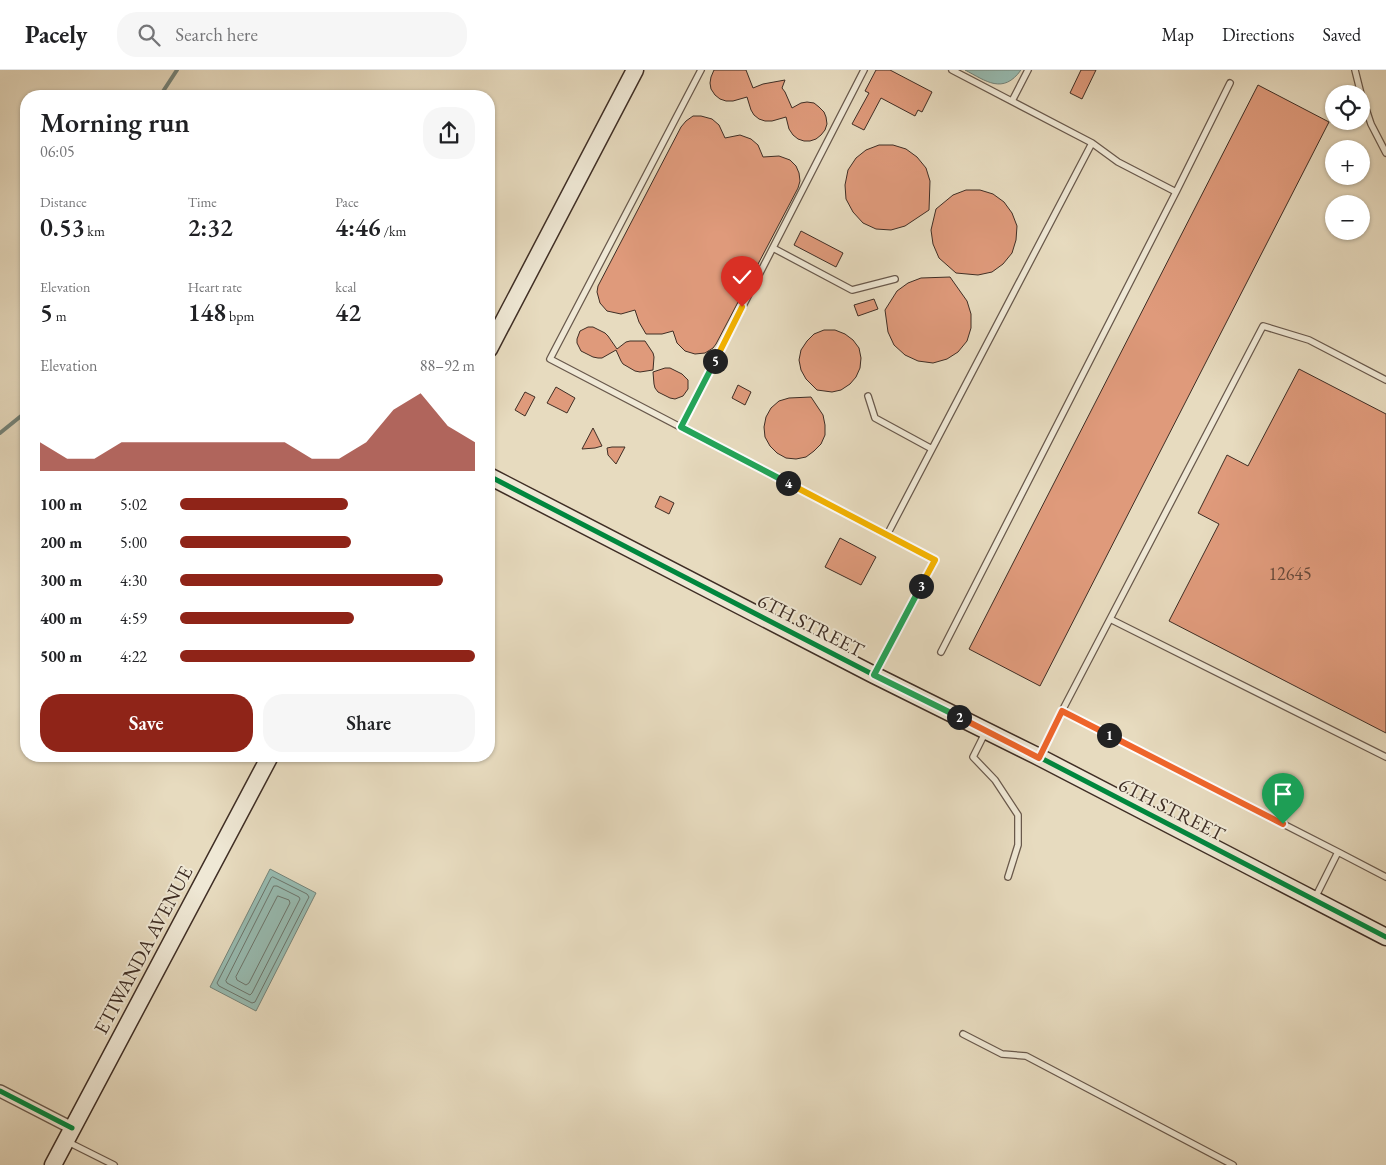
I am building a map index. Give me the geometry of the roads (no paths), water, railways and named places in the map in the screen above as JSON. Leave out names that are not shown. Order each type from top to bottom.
[{"type":"street","points":[[495,338],[635,70]]},
{"type":"street","name":"6TH STREET","points":[[495,479],[1386,937]]},
{"type":"street","name":"ETIWANDA AVENUE","points":[[53,1165],[267,762]]},
{"type":"street","points":[[0,1091],[69,1134]]},
{"type":"lane","points":[[700,70],[550,359],[935,560],[874,675]]},
{"type":"lane","points":[[681,427],[864,70]]},
{"type":"lane","points":[[952,70],[1092,143],[1118,162],[1176,192]]},
{"type":"lane","points":[[1012,101],[1028,70]]},
{"type":"lane","points":[[1355,70],[1359,85]]},
{"type":"lane","points":[[941,652],[1230,83]]},
{"type":"lane","points":[[1370,121],[1386,153]]},
{"type":"lane","points":[[887,535],[1092,143]]},
{"type":"lane","points":[[773,248],[852,290],[895,279]]},
{"type":"lane","points":[[1039,758],[1263,326],[1309,340],[1386,380]]},
{"type":"lane","points":[[868,396],[875,418],[932,449]]},
{"type":"lane","points":[[1110,619],[1386,757]]},
{"type":"lane","points":[[1062,711],[1386,877]]},
{"type":"lane","points":[[986,731],[973,757],[995,780],[1018,815],[1018,845],[1008,876]]},
{"type":"lane","points":[[1314,900],[1338,852]]},
{"type":"lane","points":[[963,1034],[1002,1054],[1026,1056],[1233,1165]]},
{"type":"lane","points":[[69,1134],[114,1165]]},
{"type":"water","points":[[965,70],[1021,70],[1008,82],[994,84]]},
{"type":"water","points":[[270,869],[316,893],[256,1011],[210,987]]},
{"type":"waterway","points":[[164,90],[177,70]]},
{"type":"waterway","points":[[0,433],[20,417]]}]
